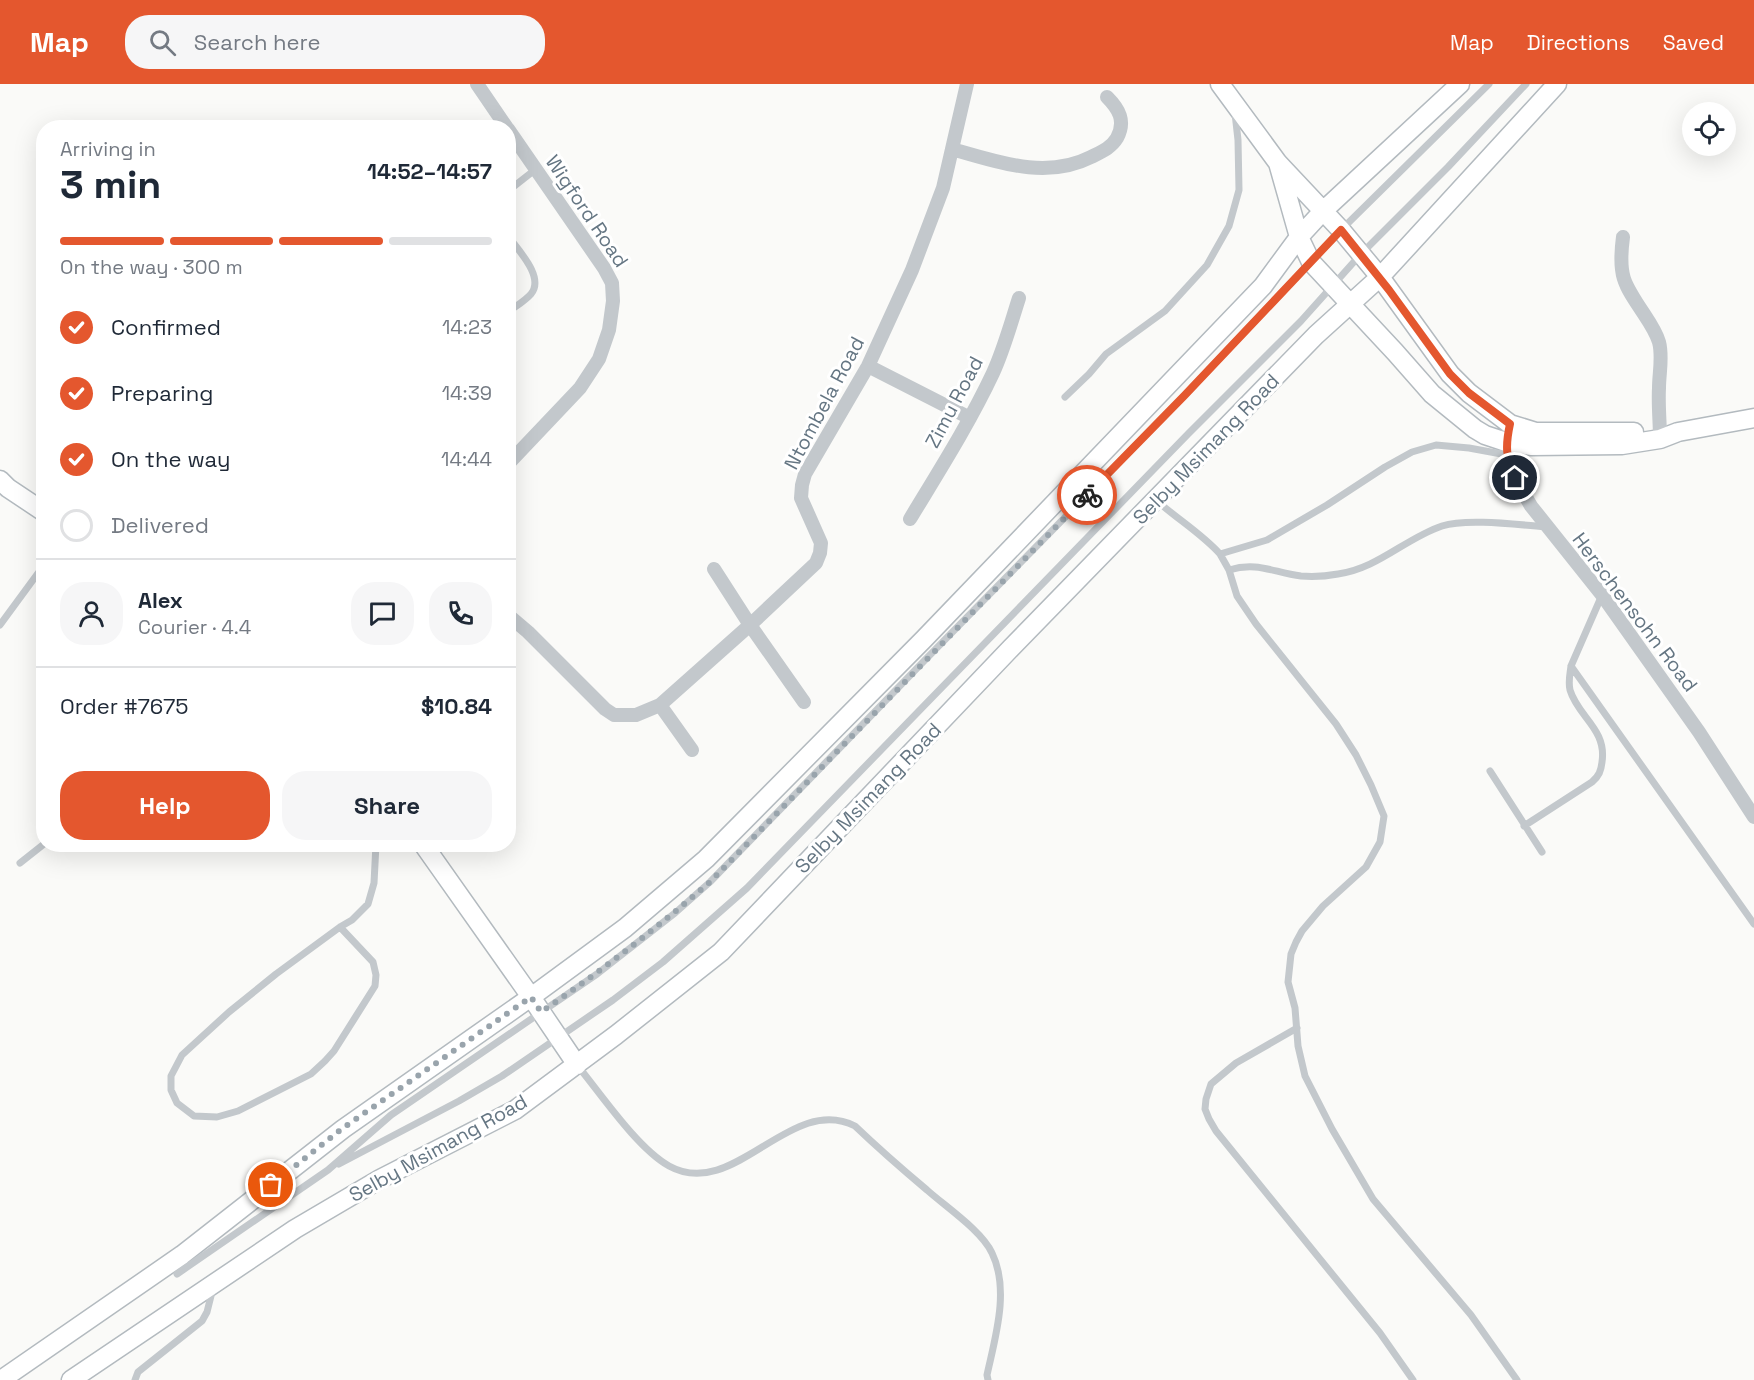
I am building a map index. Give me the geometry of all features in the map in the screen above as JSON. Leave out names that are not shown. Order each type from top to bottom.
[{"type":"main road","points":[[1220,84],[1278,163],[1361,254],[1450,374],[1469,393],[1510,424],[1536,432],[1666,434]]},
{"type":"main road","points":[[1,1380],[182,1255],[343,1128],[536,1005],[706,859],[924,639],[1263,286],[1299,237],[1323,211],[1460,84]]},
{"type":"main road","name":"Selby Msimang Road","points":[[71,1380],[296,1229],[380,1179],[514,1110],[577,1065],[721,952],[1316,335],[1380,277],[1557,84]]},
{"type":"main road","points":[[1278,163],[1299,237],[1311,262],[1432,394],[1475,429],[1506,449],[1532,446],[1622,446],[1666,434],[1754,418]]},
{"type":"main road","points":[[3,484],[36,507]]},
{"type":"main road","points":[[429,852],[577,1065]]},
{"type":"street","name":"Wigford Road","points":[[477,84],[502,120]]},
{"type":"street","name":"Ntombela Road","points":[[516,622],[605,709],[614,715],[636,715],[660,705],[816,563],[821,543],[801,498],[801,485],[805,474],[868,366],[912,270],[943,188],[967,84]]},
{"type":"street","points":[[952,149],[1005,164],[1050,169],[1071,166],[1109,147],[1121,129],[1118,108],[1107,97]]},
{"type":"street","name":"Wigford Road","points":[[516,140],[604,268],[612,284],[613,301],[609,330],[599,359],[580,388],[516,456]]},
{"type":"street","points":[[1623,237],[1621,257],[1623,278],[1660,345],[1659,389],[1666,434]]},
{"type":"street","name":"Zimu Road","points":[[910,519],[970,418],[994,372],[1019,298]]},
{"type":"street","points":[[868,366],[970,418]]},
{"type":"street","points":[[1506,449],[1510,424]]},
{"type":"street","name":"Herschensohn Road","points":[[1506,449],[1520,488],[1531,506],[1602,595],[1699,732],[1754,817]]},
{"type":"street","points":[[714,569],[804,702]]},
{"type":"street","points":[[660,705],[692,750]]},
{"type":"lane","points":[[177,1274],[328,1170],[391,1115],[536,1005],[597,974],[675,913],[710,882],[1184,396],[1341,230],[1489,84]]},
{"type":"lane","points":[[328,1170],[502,1076],[613,1000],[663,962],[747,888],[1188,434],[1301,321],[1361,254],[1448,167],[1526,84]]},
{"type":"lane","points":[[1065,397],[1106,354],[1165,311],[1207,265],[1218,246],[1229,226],[1239,190],[1238,140],[1234,101]]},
{"type":"lane","points":[[516,185],[536,169]]},
{"type":"lane","points":[[516,247],[534,274],[535,282],[530,295],[516,306]]},
{"type":"lane","points":[[1220,554],[1267,540],[1412,452],[1436,445],[1506,449]]},
{"type":"lane","points":[[1156,500],[1176,519],[1198,533],[1220,554],[1229,570],[1237,596],[1256,624],[1336,724],[1356,755],[1384,816],[1380,842],[1366,867],[1323,906],[1302,931],[1291,954],[1288,982],[1295,1008],[1298,1046],[1305,1076],[1332,1129],[1373,1199],[1471,1316],[1517,1380]]},
{"type":"lane","points":[[1229,570],[1247,566],[1301,576],[1337,574],[1353,571],[1383,558],[1417,537],[1444,526],[1466,523],[1548,527]]},
{"type":"lane","points":[[0,625],[36,576]]},
{"type":"lane","points":[[1524,825],[1592,782],[1601,770],[1602,743],[1570,691],[1569,678],[1571,666],[1602,595]]},
{"type":"lane","points":[[1571,666],[1754,924]]},
{"type":"lane","points":[[1490,771],[1542,852]]},
{"type":"lane","points":[[20,863],[36,850]]},
{"type":"lane","points":[[340,927],[372,962],[376,969],[377,980],[325,1061],[311,1074],[238,1111],[217,1117],[194,1116],[177,1103],[171,1090],[171,1076],[182,1055],[229,1012],[276,974],[340,927],[352,921],[368,904],[374,883],[376,852]]},
{"type":"lane","points":[[1297,1028],[1236,1064],[1211,1084],[1205,1109],[1216,1131],[1380,1333],[1413,1380]]},
{"type":"lane","points":[[577,1065],[629,1130],[657,1158],[680,1170],[695,1174],[722,1169],[812,1121],[830,1118],[855,1126],[982,1237],[993,1254],[1000,1292],[999,1319],[987,1375],[988,1380]]},
{"type":"lane","points":[[135,1380],[138,1372],[202,1321],[207,1312],[213,1286]]},
{"type":"way so far","points":[[271,1185],[343,1128],[531,997],[541,1012],[597,974],[675,913],[710,882],[1087,495]]},
{"type":"route","points":[[1087,495],[1341,230],[1380,277],[1450,374],[1469,393],[1510,424],[1506,455],[1515,478]]}]
